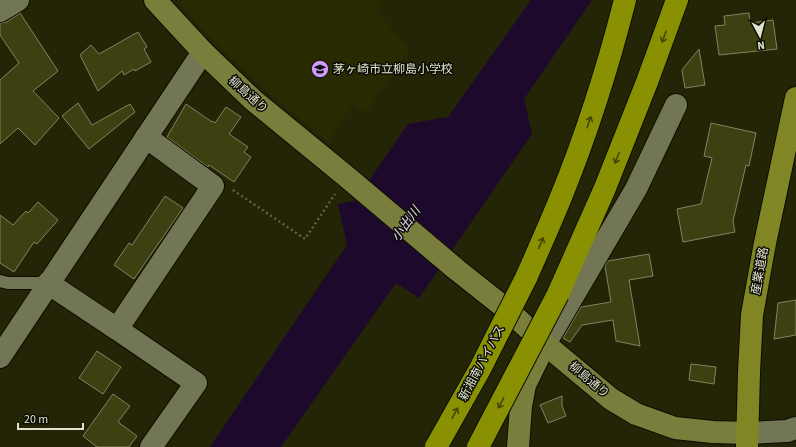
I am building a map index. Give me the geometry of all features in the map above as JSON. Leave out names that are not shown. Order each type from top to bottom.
[{"type":"highway","name":"新湘南バイパス","points":[[436,447],[480,368],[526,278],[562,196],[603,81],[625,0]]},
{"type":"highway","points":[[478,447],[558,294],[605,188],[647,82],[677,0]]},
{"type":"main road","name":"産業道路","points":[[747,444],[752,315],[765,243],[796,98]]},
{"type":"street","points":[[0,11],[18,0]]},
{"type":"street","name":"柳島通り","points":[[155,0],[203,52],[253,100],[457,270],[510,312],[545,344],[611,399],[636,414],[675,428],[713,432],[747,444]]},
{"type":"street","points":[[0,357],[203,52]]},
{"type":"street","points":[[518,447],[521,406],[525,385],[545,344],[636,189],[676,105]]},
{"type":"street","points":[[117,329],[213,186],[146,138]]},
{"type":"street","points":[[48,283],[196,383],[151,447]]},
{"type":"street","points":[[747,444],[796,428]]},
{"type":"lane","points":[[0,281],[8,283],[48,283]]},
{"type":"path","points":[[213,186],[227,186],[305,239],[348,179]]},
{"type":"shaded area","name":"茅ヶ崎市立柳島小学校","points":[[177,0],[384,0],[377,11],[410,49],[366,113],[353,104],[328,142],[264,89],[196,23]]},
{"type":"water","name":"小出川","points":[[531,0],[592,0],[524,99],[532,134],[419,298],[396,283],[281,447],[210,447],[347,245],[338,204],[355,201],[408,124],[448,117]]},
{"type":"building","points":[[20,13],[58,71],[33,91],[59,118],[35,145],[18,128],[0,144],[0,80],[19,63],[0,35],[0,23],[7,22]]},
{"type":"building","points":[[749,13],[750,23],[773,20],[777,49],[719,55],[715,26],[725,25],[724,16]]},
{"type":"building","points":[[138,32],[147,47],[144,49],[151,62],[124,75],[122,71],[98,91],[80,55],[91,45],[99,54]]},
{"type":"building","points":[[699,49],[705,85],[685,88],[682,70]]},
{"type":"building","points":[[78,103],[92,125],[130,104],[135,112],[89,149],[62,116]]},
{"type":"building","points":[[186,104],[215,123],[226,107],[241,117],[229,134],[248,147],[244,152],[251,157],[234,182],[209,165],[208,167],[167,137]]},
{"type":"building","points":[[711,123],[756,133],[749,166],[746,165],[733,221],[735,232],[683,242],[677,209],[701,204],[712,158],[704,156]]},
{"type":"building","points":[[165,196],[183,208],[134,279],[114,265],[129,243],[132,245]]},
{"type":"building","points":[[38,202],[58,220],[37,244],[34,242],[14,272],[0,263],[0,215],[13,225],[26,211],[28,213]]},
{"type":"building","points":[[649,254],[653,276],[629,280],[640,346],[616,341],[613,320],[582,325],[570,342],[563,338],[581,307],[611,302],[605,266],[608,261]]},
{"type":"building","points":[[796,300],[796,335],[774,339],[778,303]]},
{"type":"building","points":[[97,351],[121,367],[103,394],[79,378]]},
{"type":"building","points":[[691,364],[716,367],[714,384],[689,380]]},
{"type":"building","points":[[113,394],[130,406],[118,422],[137,436],[129,447],[97,447],[83,436]]},
{"type":"building","points":[[562,396],[562,406],[566,416],[548,423],[540,405]]},
{"type":"place","name":"茅ヶ崎市立柳島小学校","points":[[320,69]]}]
